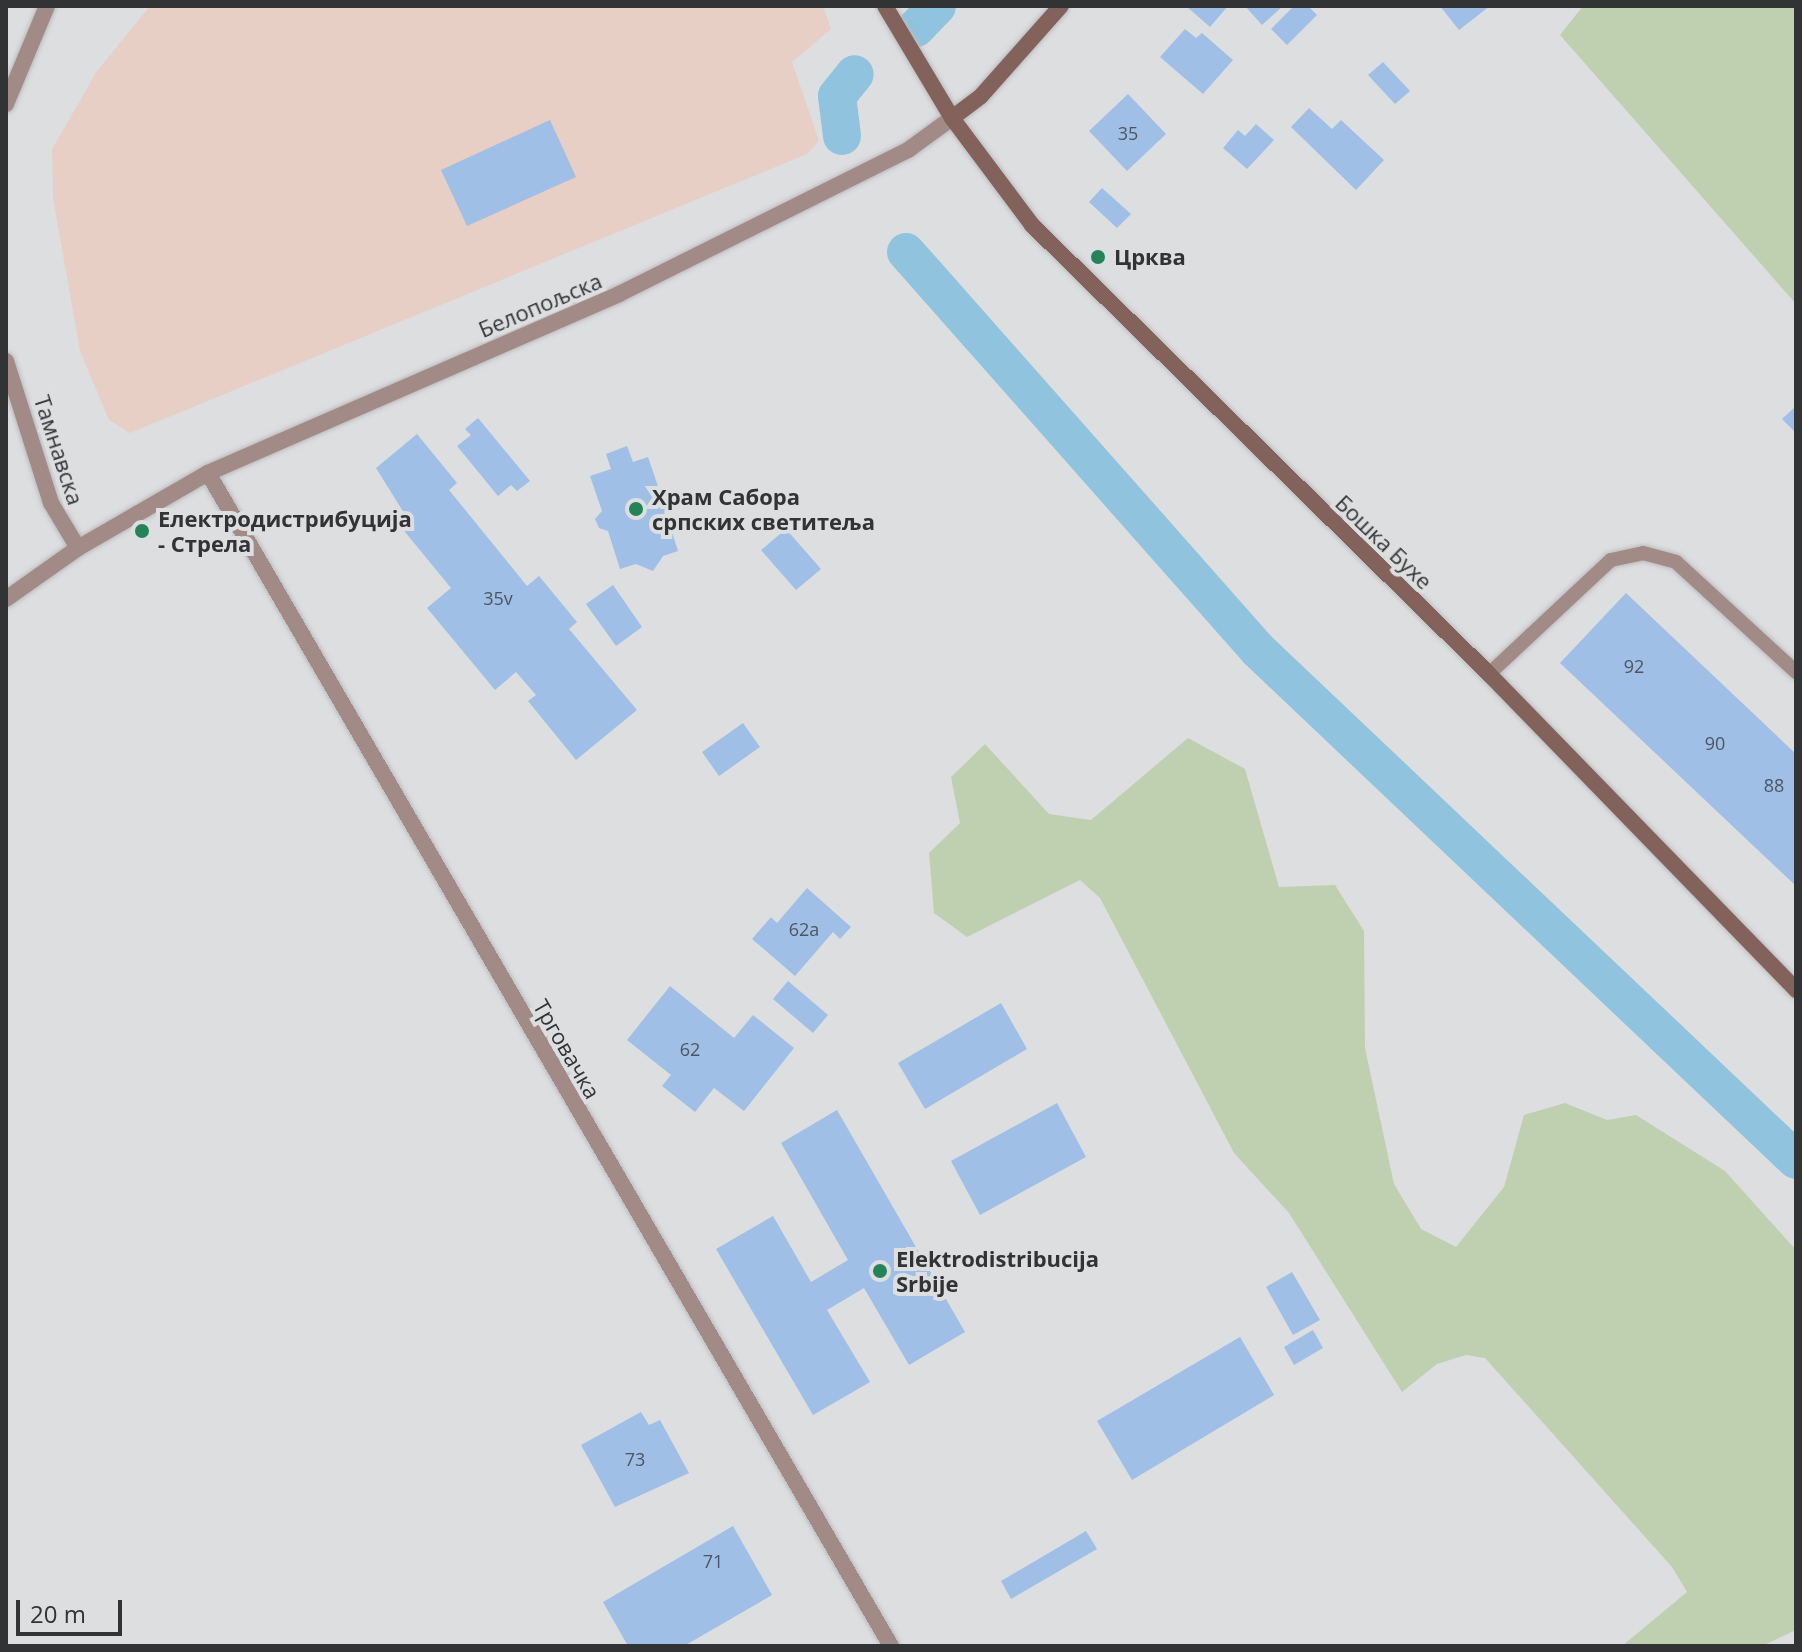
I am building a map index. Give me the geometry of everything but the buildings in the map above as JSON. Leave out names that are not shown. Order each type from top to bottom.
[{"type":"main road","name":"Бошка Бухе","points":[[885,6],[952,118],[1032,225],[1489,674],[1796,990]]},
{"type":"main road","name":"Белопољска","points":[[952,118],[981,96],[1061,6]]},
{"type":"street","points":[[6,104],[47,6]]},
{"type":"street","name":"Белопољска","points":[[6,599],[78,548],[208,473],[619,294],[908,150],[952,118]]},
{"type":"street","name":"Тамнавска","points":[[6,361],[51,503],[78,548]]},
{"type":"street","name":"Трговачка","points":[[208,473],[891,1646]]},
{"type":"lane","points":[[1489,674],[1611,560],[1643,553],[1676,562],[1796,672]]},
{"type":"shaded area","points":[[150,6],[823,6],[831,29],[792,62],[819,141],[807,154],[130,433],[109,420],[80,351],[53,198],[52,149],[97,71]]},
{"type":"green space","points":[[1583,6],[1796,6],[1796,304],[1560,35]]},
{"type":"green space","points":[[1188,738],[1245,769],[1279,887],[1335,885],[1364,931],[1365,1048],[1394,1184],[1421,1229],[1456,1247],[1504,1187],[1524,1115],[1565,1103],[1607,1120],[1636,1115],[1725,1171],[1796,1250],[1796,1630],[1762,1646],[1622,1646],[1687,1592],[1672,1567],[1485,1358],[1466,1355],[1437,1364],[1402,1392],[1289,1213],[1234,1153],[1100,898],[1080,880],[967,937],[934,913],[929,853],[960,823],[951,777],[985,744],[1049,814],[1091,820]]},
{"type":"waterway","points":[[916,28],[937,6]]},
{"type":"waterway","points":[[842,136],[837,96],[855,74]]},
{"type":"waterway","points":[[906,252],[1258,650],[1796,1160]]},
{"type":"place","name":"Црква","points":[[1098,257]]},
{"type":"place","name":"Храм Сабора српских светитеља","points":[[636,509]]},
{"type":"place","name":"Електродистрибуција - Стрела","points":[[142,531]]},
{"type":"place","name":"Elektrodistribucija Srbije","points":[[880,1271]]}]
